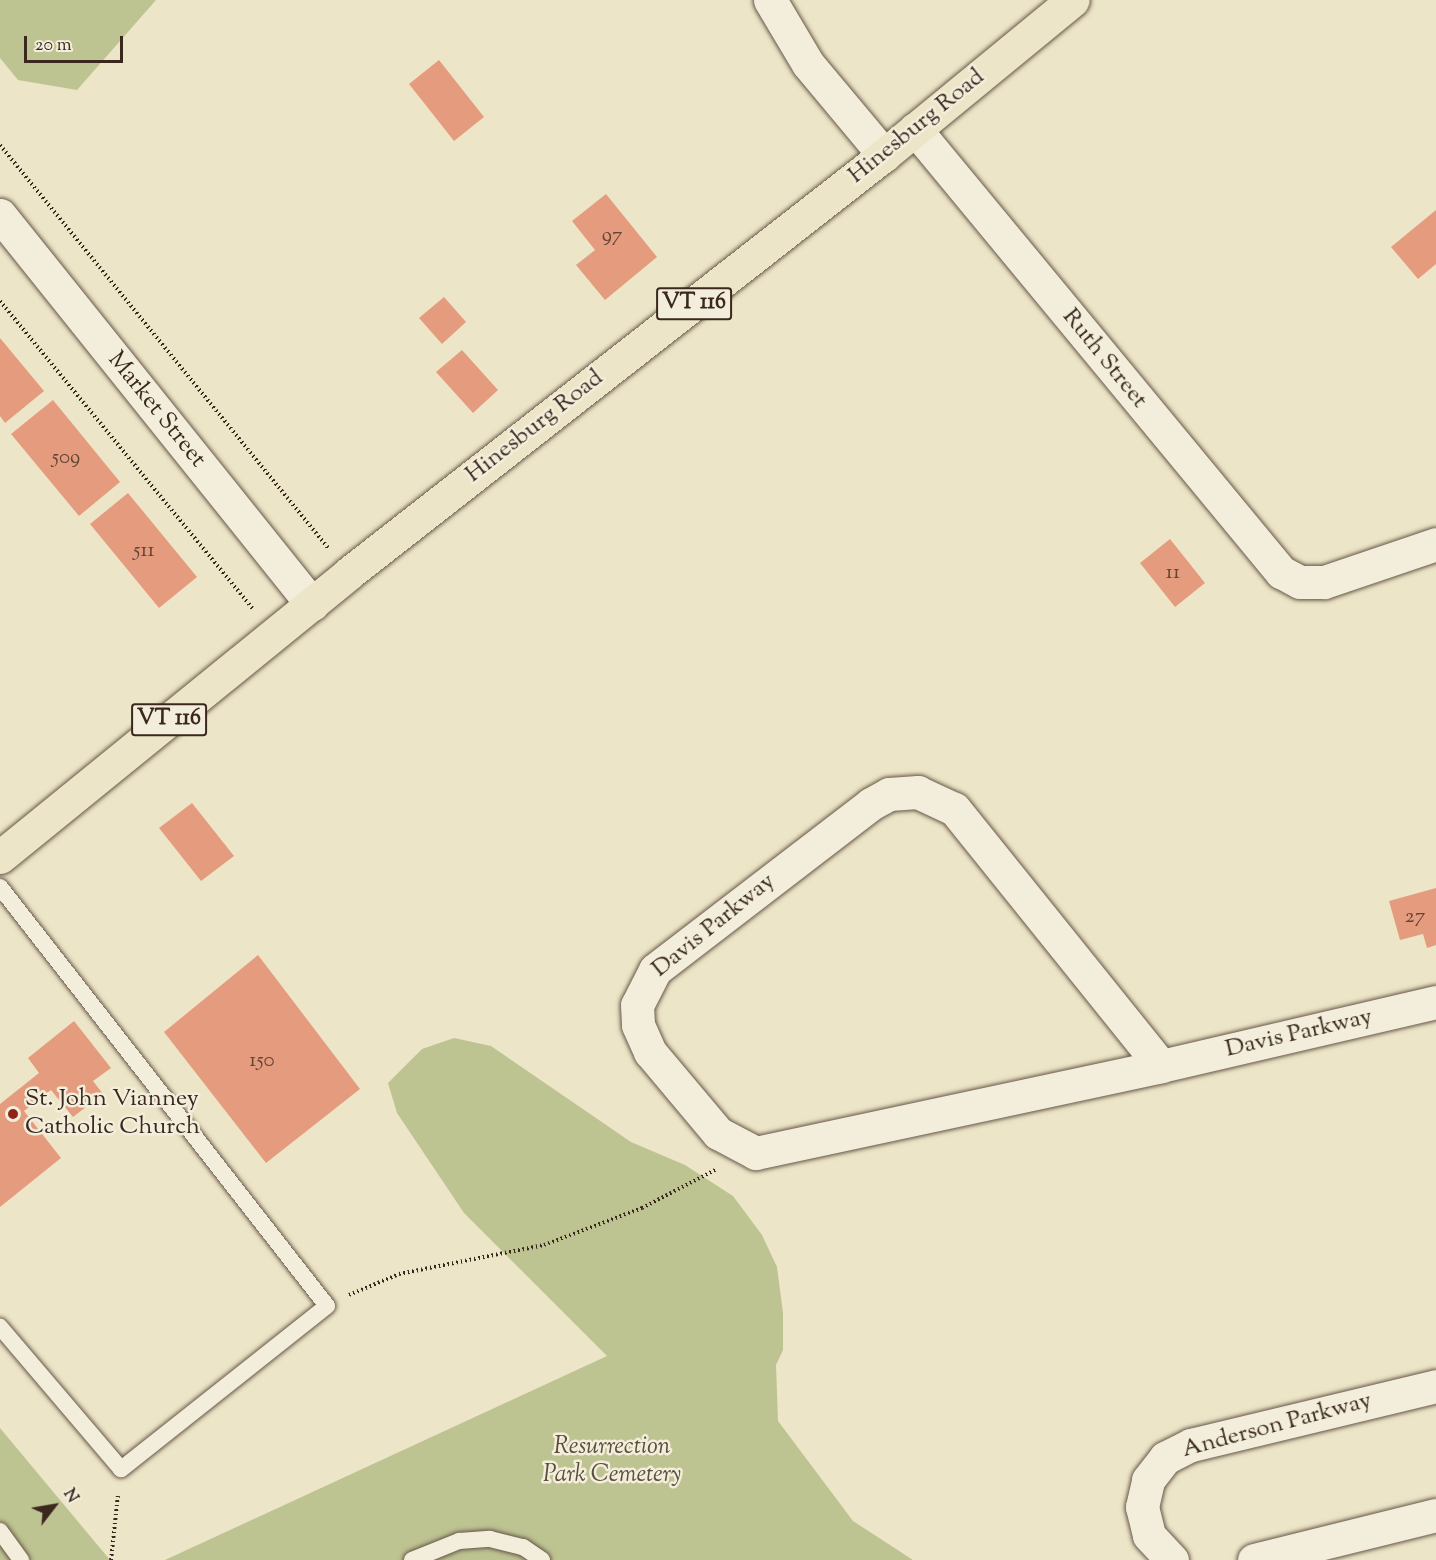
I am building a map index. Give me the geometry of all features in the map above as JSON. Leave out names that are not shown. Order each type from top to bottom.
[{"type":"main road","name":"Hinesburg Road","points":[[0,857],[349,573],[884,155],[1073,0]]},
{"type":"street","points":[[770,0],[808,64],[884,155]]},
{"type":"street","name":"Ruth Street","points":[[915,129],[1266,557],[1300,582],[1349,577],[1436,544]]},
{"type":"street","name":"Market Street","points":[[0,215],[312,604]]},
{"type":"street","name":"Davis Parkway","points":[[1161,1066],[954,809],[928,794],[898,792],[880,798],[662,963],[643,986],[637,1015],[645,1044],[710,1126],[745,1150],[776,1150],[1161,1066],[1436,1002]]},
{"type":"street","name":"Anderson Parkway","points":[[1172,1560],[1149,1535],[1142,1508],[1148,1480],[1165,1458],[1191,1445],[1436,1386]]},
{"type":"street","points":[[1254,1560],[1436,1515]]},
{"type":"lane","points":[[0,886],[327,1306],[121,1469],[0,1327]]},
{"type":"lane","points":[[0,1531],[21,1560]]},
{"type":"lane","points":[[412,1560],[459,1541],[490,1539],[522,1547],[542,1560]]},
{"type":"path","points":[[0,146],[349,573]]},
{"type":"path","points":[[0,302],[274,635]]},
{"type":"path","points":[[327,1306],[399,1274],[544,1245],[642,1208],[745,1150]]},
{"type":"path","points":[[111,1560],[121,1469]]},
{"type":"green space","points":[[0,0],[156,0],[77,90],[18,80],[0,58]]},
{"type":"green space","name":"Resurrection Park Cemetery","points":[[454,1038],[491,1046],[631,1142],[685,1165],[733,1196],[762,1235],[777,1267],[783,1313],[783,1350],[776,1365],[778,1421],[853,1521],[913,1560],[165,1560],[607,1356],[464,1213],[397,1113],[388,1083],[422,1049]]},
{"type":"green space","points":[[0,1428],[110,1560],[0,1560]]},
{"type":"building","points":[[439,60],[484,117],[454,141],[409,84]]},
{"type":"building","points":[[606,194],[657,257],[605,300],[576,265],[595,250],[572,221]]},
{"type":"building","points":[[1436,210],[1436,264],[1418,279],[1391,247]]},
{"type":"building","points":[[444,297],[466,322],[442,344],[419,318]]},
{"type":"building","points":[[0,338],[44,391],[5,423],[0,416]]},
{"type":"building","points":[[462,350],[498,390],[473,413],[436,372]]},
{"type":"building","points":[[53,400],[120,482],[79,516],[11,434]]},
{"type":"building","points":[[128,493],[197,577],[159,608],[90,524]]},
{"type":"building","points":[[1170,539],[1205,583],[1175,607],[1140,563]]},
{"type":"building","points":[[192,803],[234,856],[201,881],[159,828]]},
{"type":"building","points":[[1436,888],[1436,945],[1427,948],[1423,934],[1400,940],[1389,901]]},
{"type":"building","points":[[258,955],[360,1089],[266,1163],[164,1032]]},
{"type":"building","name":"St. John Vianney Catholic Church","points":[[74,1021],[111,1068],[93,1081],[103,1094],[73,1117],[51,1090],[24,1111],[61,1158],[0,1207],[0,1104],[39,1073],[28,1058]]},
{"type":"place","name":"St. John Vianney Catholic Church","points":[[13,1114]]}]
